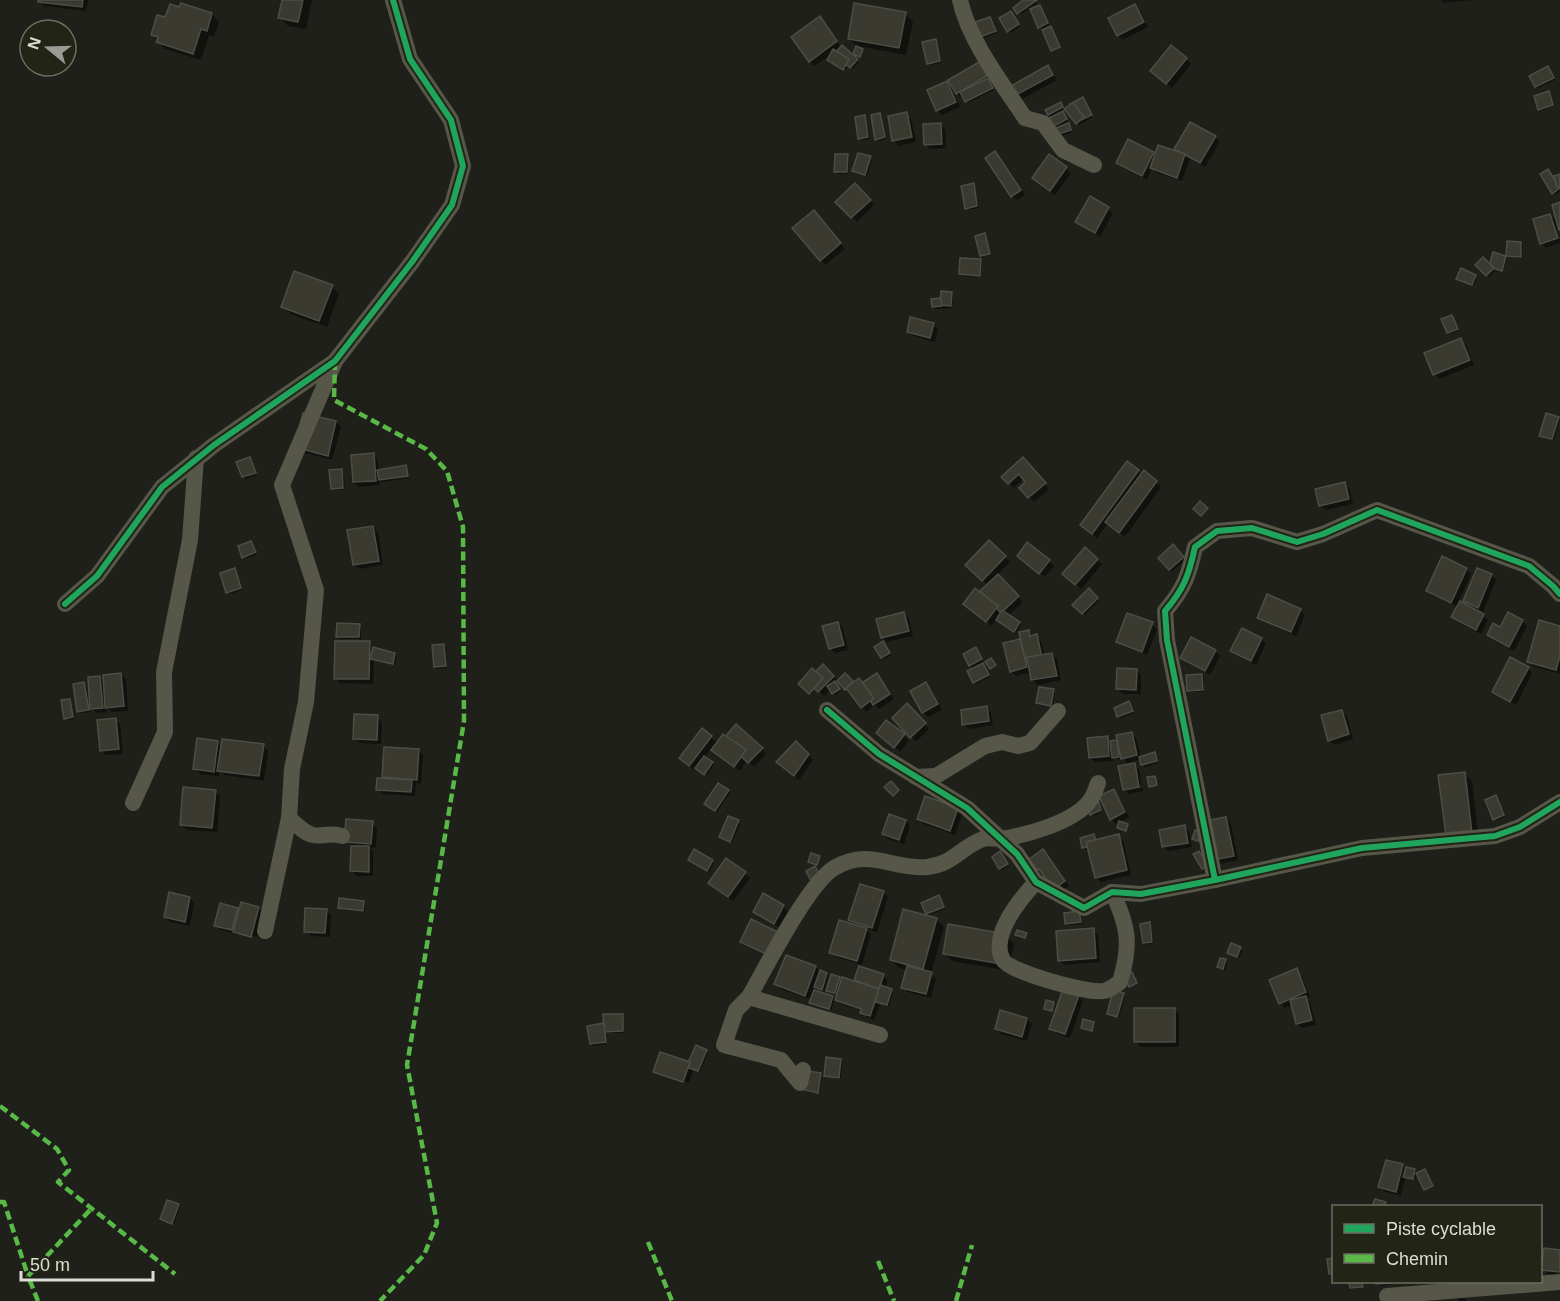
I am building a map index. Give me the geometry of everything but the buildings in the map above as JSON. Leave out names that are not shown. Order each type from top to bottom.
[{"type":"street","points":[[265,931],[289,818],[292,769],[306,702],[316,590],[282,485],[335,361],[412,262],[452,205],[463,166],[451,120],[410,59],[393,0]]},
{"type":"street","points":[[960,0],[963,15],[981,48],[1025,118],[1043,123],[1063,150],[1094,165]]},
{"type":"street","points":[[65,604],[97,576],[162,487],[196,458],[335,361]]},
{"type":"street","points":[[133,803],[165,732],[165,672],[190,540],[196,458]]},
{"type":"street","points":[[1215,880],[1167,640],[1165,610],[1175,599],[1189,576],[1195,547],[1217,531],[1252,528],[1296,542],[1323,534],[1377,510],[1529,566],[1560,594]]},
{"type":"street","points":[[827,710],[879,754],[968,808],[1017,854],[1036,882],[1084,908],[1112,892],[1141,894],[1362,848],[1495,837],[1520,827],[1560,802]]},
{"type":"street","points":[[916,777],[936,776],[985,746],[1002,742],[1018,746],[1030,743],[1058,711]]},
{"type":"street","points":[[803,1070],[800,1083],[781,1060],[724,1045],[736,1010],[749,997],[795,916],[819,882],[831,870],[842,864],[875,858],[903,866],[923,868],[938,866],[951,861],[966,848],[984,838],[1000,839],[1047,827],[1072,817],[1091,800],[1098,783]]},
{"type":"street","points":[[289,818],[303,830],[314,835],[331,833],[342,836]]},
{"type":"street","points":[[1036,882],[1021,898],[1008,918],[1000,942],[1002,959],[1009,966],[1050,981],[1081,989],[1104,991],[1120,982],[1127,958],[1127,935],[1123,914],[1112,892]]},
{"type":"street","points":[[749,997],[880,1035]]},
{"type":"street","points":[[1387,1296],[1560,1282]]},
{"type":"marked path","points":[[335,361],[334,400],[426,449],[447,471],[463,527],[464,721],[407,1065],[437,1223],[424,1255],[380,1301]]},
{"type":"marked path","points":[[0,1106],[57,1149],[69,1170],[58,1182],[175,1274]]},
{"type":"marked path","points":[[0,1202],[4,1202],[28,1276]]},
{"type":"marked path","points":[[38,1301],[28,1276],[91,1209]]},
{"type":"marked path","points":[[648,1242],[672,1301]]},
{"type":"marked path","points":[[956,1301],[972,1245]]},
{"type":"marked path","points":[[878,1261],[894,1301]]},
{"type":"cycle path","points":[[65,604],[97,576],[162,487],[214,445],[335,361],[412,262],[452,205],[463,166],[451,120],[410,59],[393,0]]},
{"type":"cycle path","points":[[1215,880],[1167,640],[1165,611],[1185,581],[1195,547],[1217,531],[1252,528],[1297,542],[1323,534],[1377,510],[1529,566],[1560,594]]},
{"type":"cycle path","points":[[827,710],[879,754],[967,808],[1017,854],[1036,882],[1084,908],[1112,892],[1141,894],[1362,848],[1495,836],[1520,827],[1560,802]]}]
